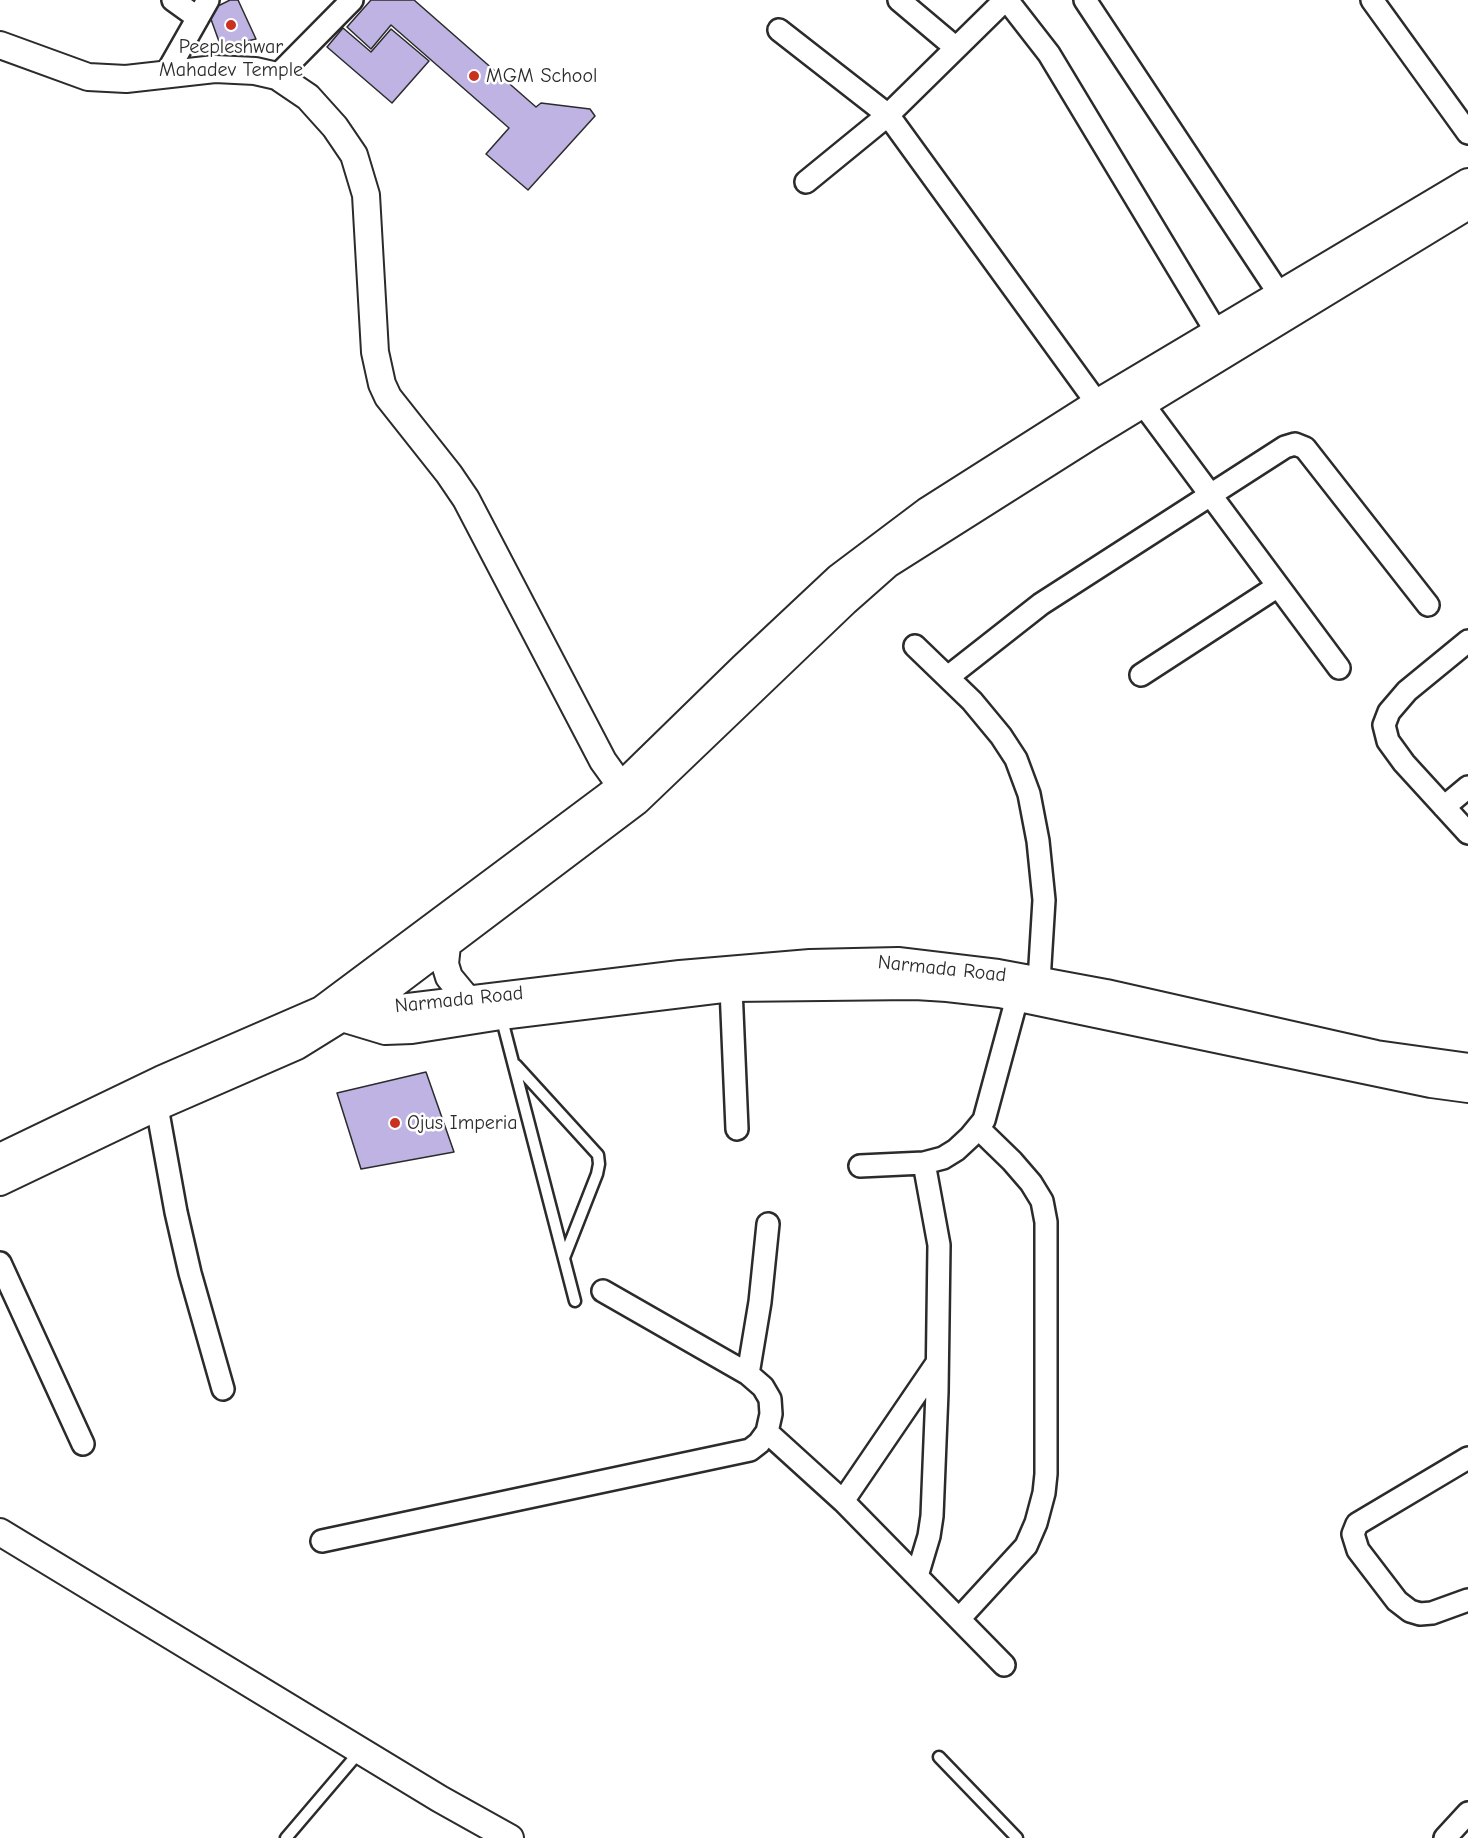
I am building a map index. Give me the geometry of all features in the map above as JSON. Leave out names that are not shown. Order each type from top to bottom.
[{"type":"street","points":[[173,0],[198,18]]},
{"type":"street","points":[[166,74],[208,0]]},
{"type":"street","points":[[278,76],[352,0]]},
{"type":"street","points":[[899,0],[956,48]]},
{"type":"street","points":[[806,182],[888,115],[1006,0],[1049,54],[1217,333]]},
{"type":"street","points":[[1085,0],[1280,295]]},
{"type":"street","points":[[1372,0],[1468,134]]},
{"type":"street","points":[[779,30],[888,115],[1097,403]]},
{"type":"street","points":[[0,45],[88,78],[126,79],[215,69],[255,71],[278,76],[308,97],[335,127],[354,155],[366,195],[375,352],[382,384],[388,397],[466,499],[603,761],[629,794]]},
{"type":"street","points":[[0,1182],[157,1107],[297,1046],[341,1007],[629,794],[743,666],[838,578],[927,511],[1097,403],[1468,182]]},
{"type":"street","points":[[0,1157],[162,1079],[384,992],[447,945],[629,794],[888,564],[1143,404],[1466,209]]},
{"type":"street","points":[[1097,403],[1143,404]]},
{"type":"street","points":[[1143,404],[1339,668]]},
{"type":"street","points":[[948,677],[1041,604],[1285,447],[1295,444],[1305,448],[1428,605]]},
{"type":"street","points":[[1141,675],[1278,586]]},
{"type":"street","points":[[1468,641],[1407,691],[1389,712],[1384,725],[1388,741],[1404,763],[1468,833]]},
{"type":"street","points":[[915,646],[972,701],[1001,736],[1016,759],[1029,794],[1038,841],[1044,900],[1039,981]]},
{"type":"street","points":[[1444,807],[1468,787]]},
{"type":"street","points":[[447,945],[445,964],[450,977],[468,1000]]},
{"type":"street","name":"Narmada Road","points":[[341,1007],[400,1008],[680,974],[810,963],[898,961],[998,973],[1106,993],[1376,1054],[1468,1067]]},
{"type":"street","points":[[341,1007],[385,1031],[412,1030],[501,1016],[731,988],[915,986],[947,988],[1017,998],[1431,1084],[1468,1089]]},
{"type":"street","points":[[731,988],[737,1129]]},
{"type":"street","points":[[860,1166],[924,1163],[943,1158],[956,1150],[978,1128],[984,1120],[1017,998]]},
{"type":"street","points":[[157,1107],[188,1263],[223,1389]]},
{"type":"street","points":[[959,1619],[1026,1546],[1036,1523],[1044,1493],[1046,1474],[1046,1222],[1042,1201],[1031,1183],[1012,1161],[978,1128]]},
{"type":"street","points":[[917,1576],[929,1536],[932,1516],[938,1362],[939,1245],[924,1163]]},
{"type":"street","points":[[748,1374],[760,1302],[768,1224]]},
{"type":"street","points":[[0,1263],[83,1444]]},
{"type":"street","points":[[322,1541],[750,1450],[759,1443],[767,1432],[771,1414],[770,1399],[763,1387],[748,1374],[603,1291]]},
{"type":"street","points":[[843,1501],[938,1362]]},
{"type":"street","points":[[767,1432],[843,1501],[1004,1665]]},
{"type":"street","points":[[1468,1458],[1357,1524],[1353,1534],[1358,1550],[1397,1601],[1410,1611],[1420,1614],[1431,1613],[1468,1600]]},
{"type":"street","points":[[0,1532],[440,1799],[509,1838]]},
{"type":"street","points":[[1445,1838],[1468,1814]]},
{"type":"lane","points":[[501,1016],[575,1301]]},
{"type":"lane","points":[[513,1063],[598,1155],[597,1174],[564,1258]]},
{"type":"lane","points":[[286,1838],[362,1750]]},
{"type":"lane","points":[[939,1757],[1017,1838]]},
{"type":"building","name":"Peepleshwar Mahadev Temple","points":[[230,0],[238,0],[256,39],[221,47],[208,11]]},
{"type":"building","name":"MGM School","points":[[371,0],[414,0],[536,107],[541,103],[590,109],[595,116],[528,190],[486,154],[509,128],[391,25],[371,49],[347,27]]},
{"type":"building","points":[[343,28],[371,52],[391,29],[429,61],[392,103],[327,47]]},
{"type":"building","name":"Ojus Imperia","points":[[426,1072],[454,1152],[361,1169],[337,1093]]},
{"type":"place","name":"Peepleshwar Mahadev Temple","points":[[231,25]]},
{"type":"place","name":"MGM School","points":[[474,76]]},
{"type":"place","name":"Ojus Imperia","points":[[395,1123]]}]
